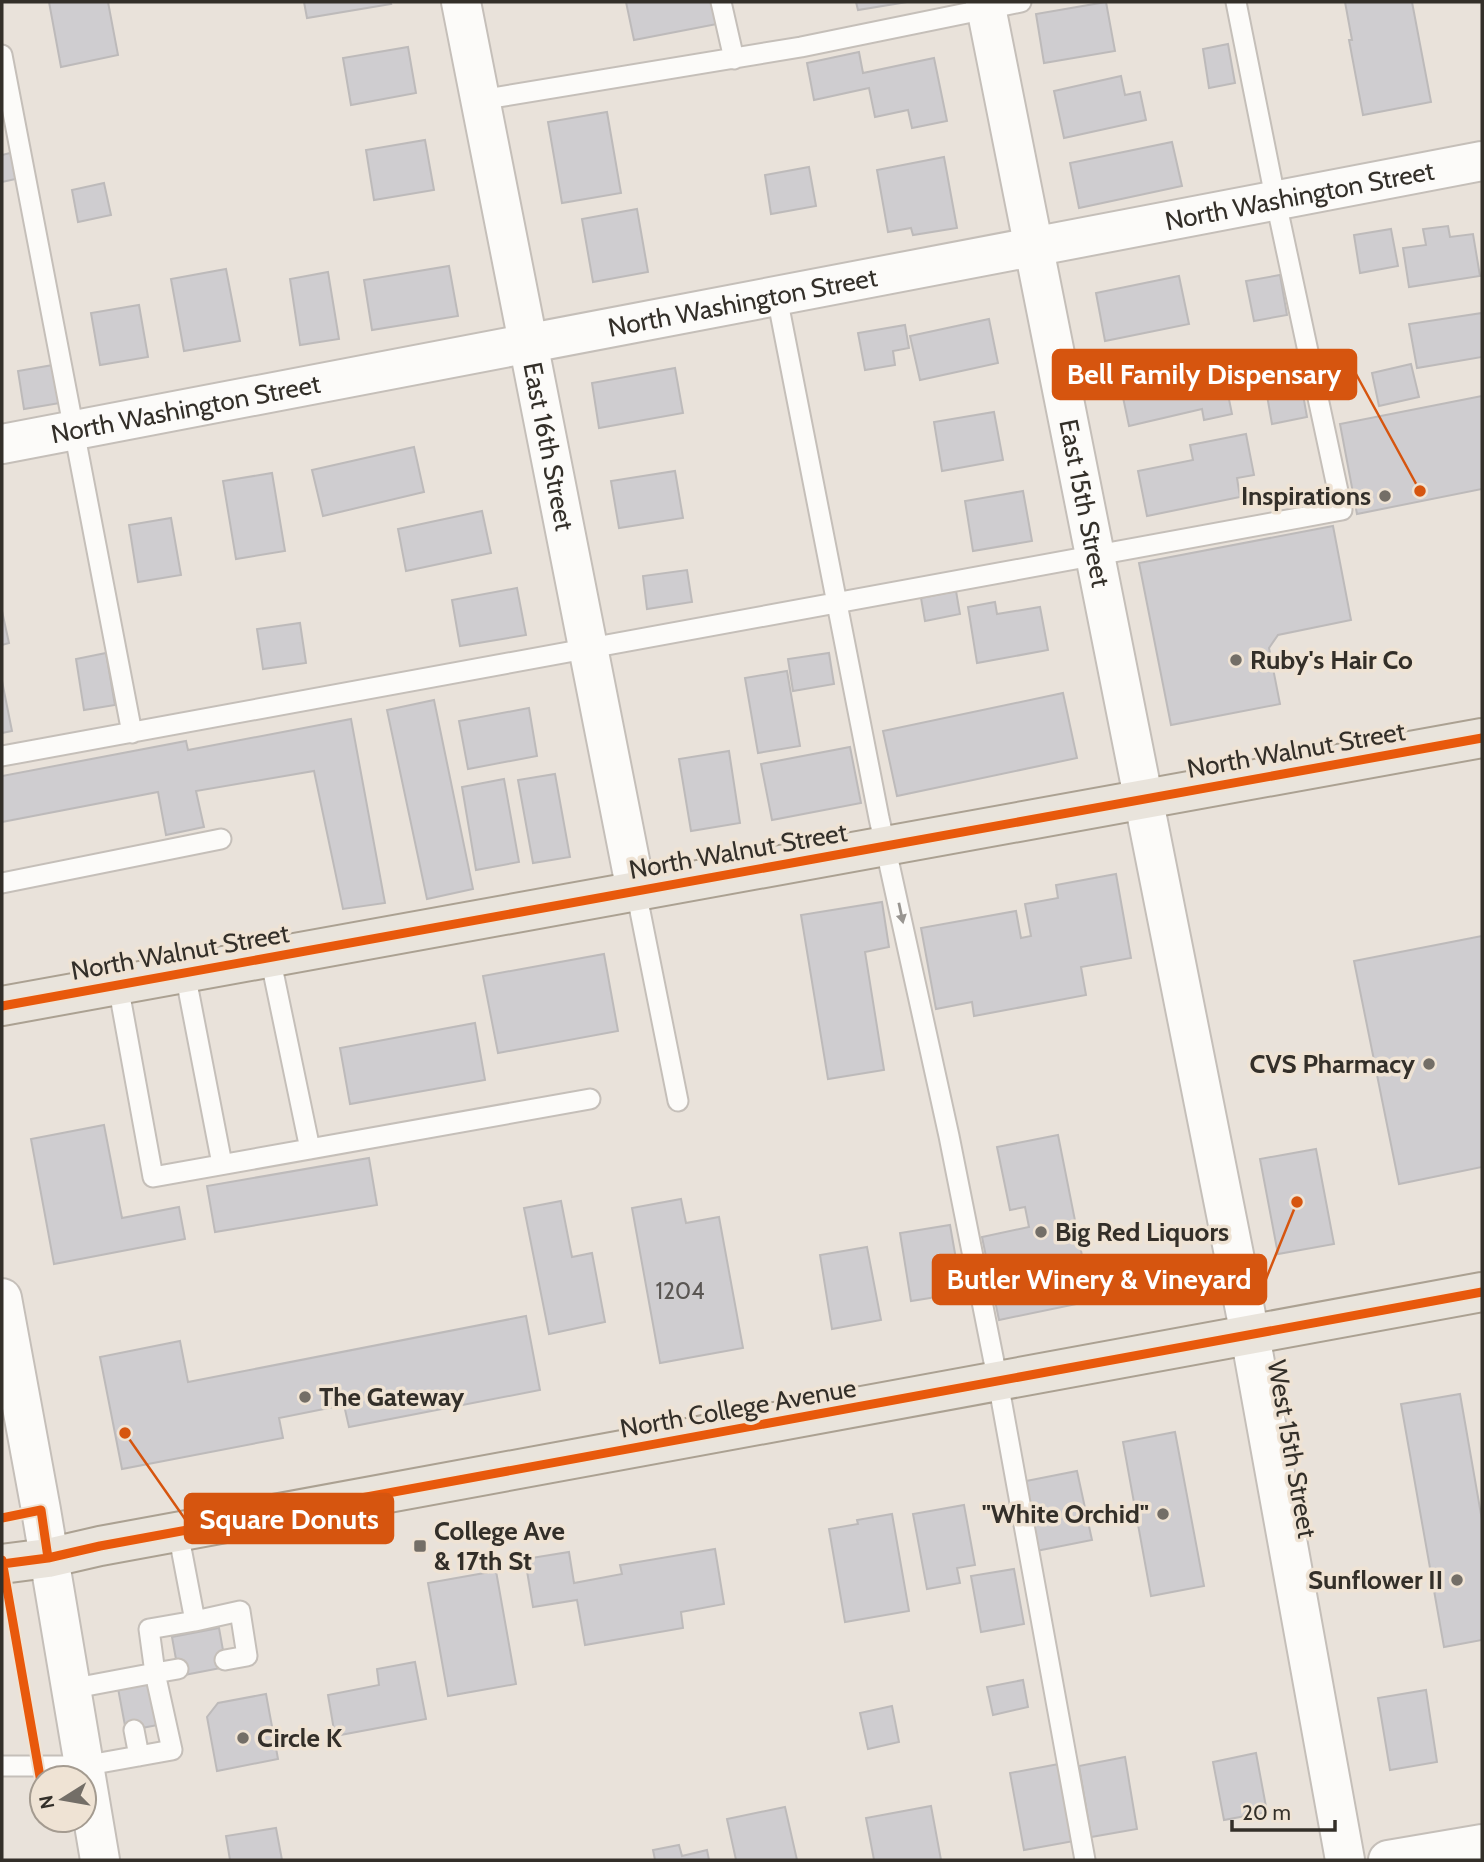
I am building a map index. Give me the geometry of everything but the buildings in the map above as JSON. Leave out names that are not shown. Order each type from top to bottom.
[{"type":"main road","name":"North Walnut Street","points":[[2,1006],[1482,738]]},
{"type":"main road","name":"North College Avenue","points":[[2,1564],[48,1558],[1482,1292]]},
{"type":"street","name":"East 16th Street","points":[[461,2],[636,891]]},
{"type":"street","name":"East 15th Street","points":[[998,4],[1034,248],[1144,798]]},
{"type":"street","name":"North Washington Street","points":[[2,444],[1482,161]]},
{"type":"street","name":"West 15th Street","points":[[1144,798],[1250,1335],[1345,1860]]},
{"type":"street","points":[[2,1297],[83,1764]]},
{"type":"street","points":[[95,1834],[100,1860]]},
{"type":"street","points":[[1388,1860],[1482,1844]]},
{"type":"lane","points":[[721,2],[734,59]]},
{"type":"lane","points":[[2,756],[1342,510],[1236,2]]},
{"type":"lane","points":[[480,100],[734,59],[998,4]]},
{"type":"lane","points":[[2,55],[132,733]]},
{"type":"lane","points":[[777,297],[836,603],[949,1136],[998,1382],[1085,1860]]},
{"type":"lane","points":[[2,883],[221,839]]},
{"type":"lane","points":[[636,891],[678,1101]]},
{"type":"lane","points":[[270,957],[310,1149]]},
{"type":"lane","points":[[185,973],[222,1164]]},
{"type":"lane","points":[[118,985],[153,1177],[590,1099]]},
{"type":"lane","points":[[178,1532],[195,1621]]},
{"type":"lane","points":[[94,1764],[172,1750],[155,1673],[149,1629],[240,1611],[247,1656],[225,1660]]},
{"type":"lane","points":[[70,1689],[178,1669]]},
{"type":"lane","points":[[134,1730],[139,1756]]},
{"type":"lane","points":[[2,1766],[28,1766]]},
{"type":"cycle path","points":[[2,1006],[1482,738]]},
{"type":"cycle path","points":[[2,1564],[48,1558],[100,1546],[1482,1292]]},
{"type":"cycle path","points":[[2,1518],[41,1510],[48,1558]]},
{"type":"cycle path","points":[[2,1560],[38,1764]]},
{"type":"place","name":"Bell Family Dispensary","points":[[1420,491]]},
{"type":"place","name":"Inspirations","points":[[1385,496]]},
{"type":"place","name":"Ruby's Hair Co","points":[[1236,660]]},
{"type":"place","name":"CVS Pharmacy","points":[[1429,1064]]},
{"type":"place","name":"Butler Winery & Vineyard","points":[[1297,1202]]},
{"type":"place","name":"Big Red Liquors","points":[[1041,1232]]},
{"type":"place","name":"The Gateway","points":[[305,1397]]},
{"type":"place","name":"Square Donuts","points":[[125,1433]]},
{"type":"place","name":"\"White Orchid\"","points":[[1163,1514]]},
{"type":"place","name":"College Ave & 17th St","points":[[420,1546]]},
{"type":"place","name":"Sunflower II","points":[[1457,1580]]},
{"type":"place","name":"Circle K","points":[[243,1738]]}]
